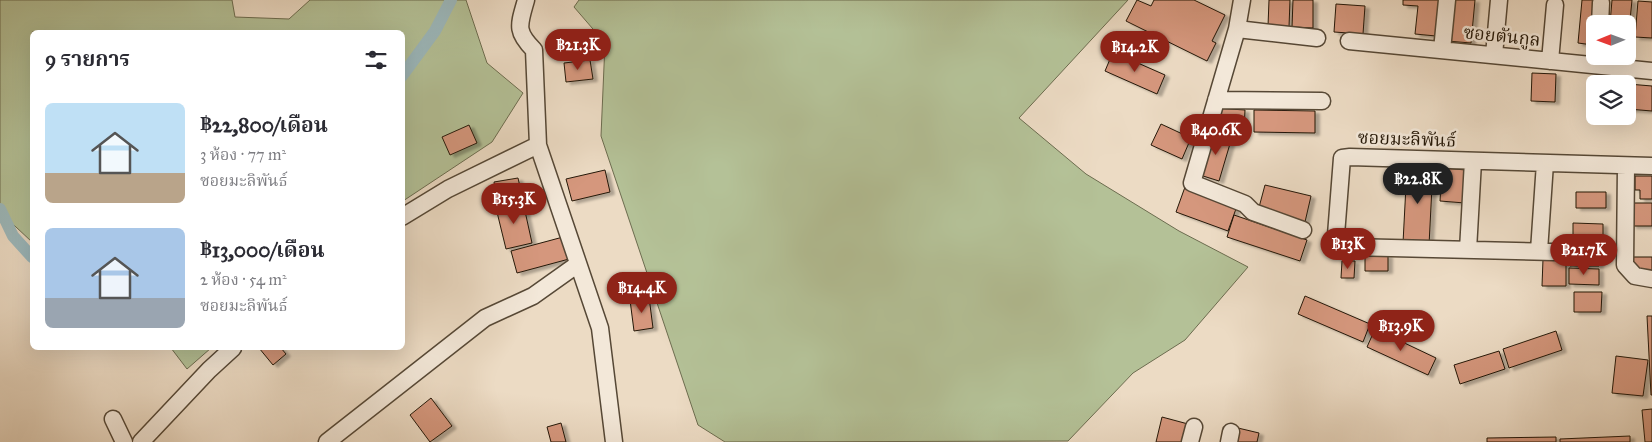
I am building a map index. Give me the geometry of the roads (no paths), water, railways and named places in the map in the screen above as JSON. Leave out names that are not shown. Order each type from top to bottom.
[{"type":"street","points":[[526,0],[520,24],[521,37],[534,50],[538,145],[600,328],[614,442]]},
{"type":"street","points":[[1242,0],[1237,29],[1192,183],[1245,204],[1253,212],[1303,230]]},
{"type":"street","points":[[1442,50],[1447,0]]},
{"type":"street","points":[[1494,55],[1499,0]]},
{"type":"street","points":[[1600,15],[1601,3]]},
{"type":"street","points":[[1550,61],[1555,6]]},
{"type":"street","points":[[1237,29],[1317,38]]},
{"type":"street","name":"ซอยตันกูล","points":[[1349,41],[1550,61],[1586,61]]},
{"type":"street","name":"ซอยตันกูล","points":[[1619,65],[1652,71]]},
{"type":"street","points":[[1216,100],[1322,101]]},
{"type":"street","points":[[405,215],[448,189],[538,145]]},
{"type":"street","name":"ซอยมะลิพันธ์","points":[[1545,163],[1546,251],[1350,247],[1340,242],[1336,235],[1339,167],[1342,158],[1350,157],[1652,166]]},
{"type":"street","points":[[1468,250],[1474,161]]},
{"type":"street","points":[[1626,166],[1626,265],[1635,276],[1652,279]]},
{"type":"street","points":[[327,442],[485,318],[533,296],[578,264]]},
{"type":"street","points":[[141,442],[209,370],[231,350]]},
{"type":"street","points":[[113,419],[124,442]]},
{"type":"waterway","points":[[405,72],[435,31],[451,0]]},
{"type":"waterway","points":[[0,209],[13,236],[30,255]]}]
